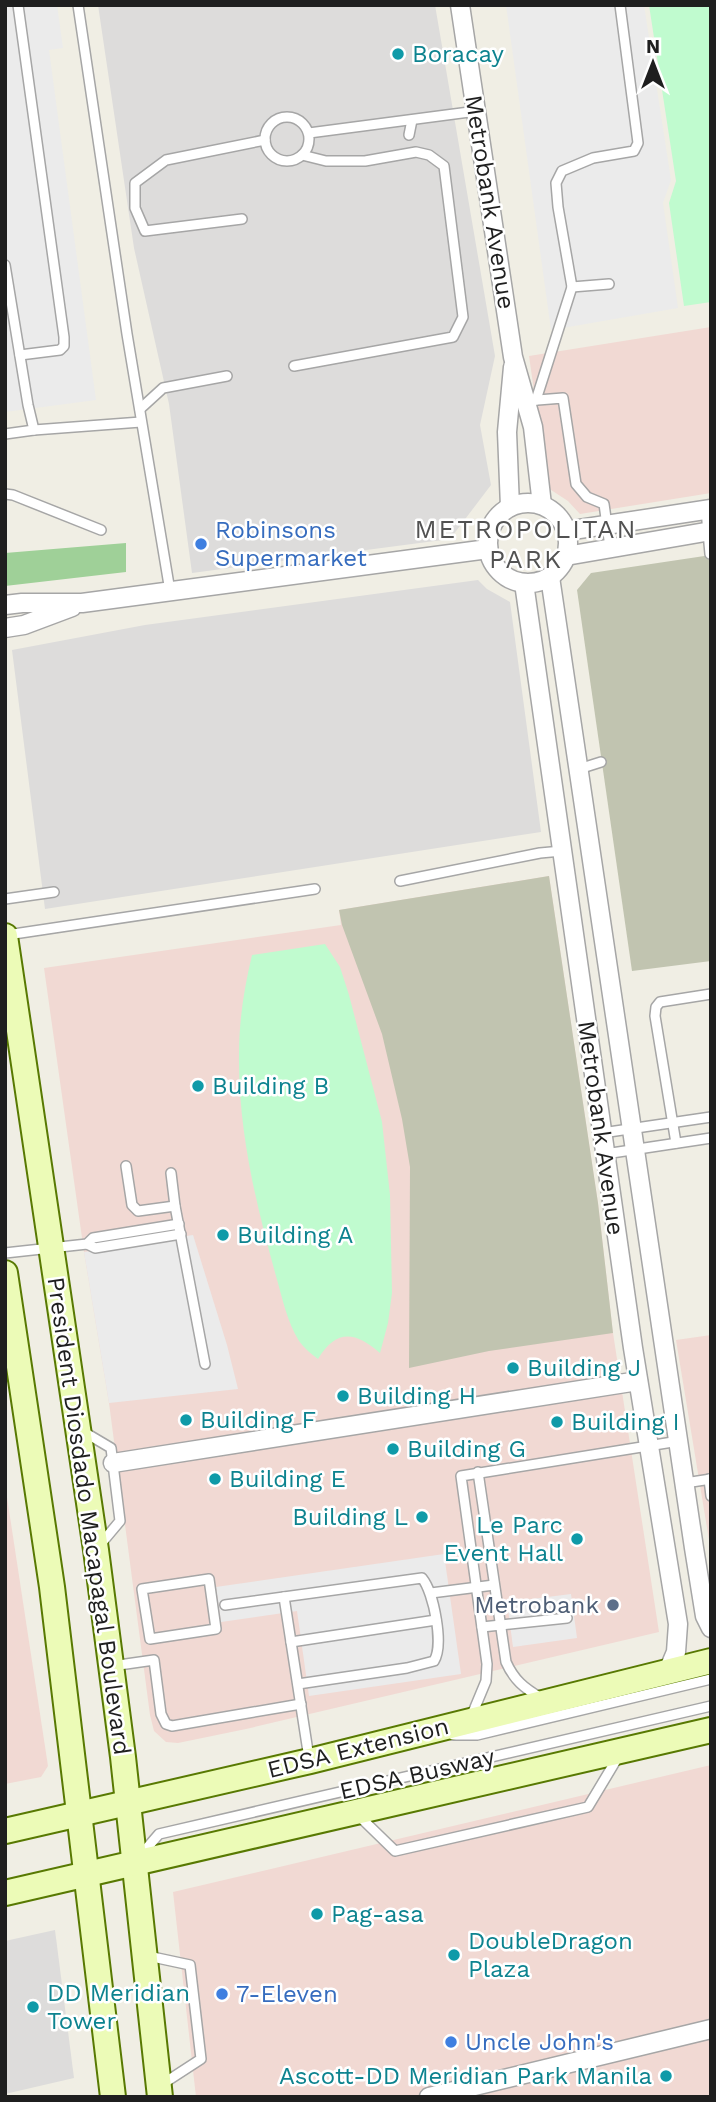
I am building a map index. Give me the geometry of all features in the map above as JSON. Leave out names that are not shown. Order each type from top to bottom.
[{"type":"main road","name":"President Diosdado Macapagal Boulevard","points":[[5,935],[96,1550],[135,1862],[160,2092]]},
{"type":"main road","name":"President Diosdado Macapagal Boulevard","points":[[5,1273],[11,1351],[52,1587],[113,2097]]},
{"type":"main road","name":"EDSA Extension","points":[[5,1831],[310,1761],[711,1661]]},
{"type":"main road","points":[[5,1893],[711,1730]]},
{"type":"street","name":"Metrobank Avenue","points":[[460,5],[513,357],[533,427],[542,505]]},
{"type":"street","name":"Metrobank Avenue","points":[[510,507],[507,432],[524,402]]},
{"type":"street","points":[[531,503],[542,505],[561,520],[568,544],[566,556],[560,568],[550,577],[533,583],[511,579],[500,572],[492,561],[488,536],[492,524],[510,507],[531,503]]},
{"type":"street","points":[[566,531],[708,510]]},
{"type":"street","points":[[566,556],[710,531]]},
{"type":"street","points":[[5,605],[82,603],[488,549]]},
{"type":"street","name":"Metrobank Avenue","points":[[550,577],[705,1616],[711,1628]]},
{"type":"street","name":"Metrobank Avenue","points":[[524,583],[605,1154],[678,1624],[676,1652],[668,1671]]},
{"type":"street","points":[[5,628],[24,625],[82,603]]},
{"type":"street","points":[[113,1463],[639,1381]]},
{"type":"street","points":[[429,2097],[711,2029]]},
{"type":"lane","points":[[18,5],[64,337],[64,346],[60,350],[20,355]]},
{"type":"lane","points":[[78,5],[141,422],[170,592]]},
{"type":"lane","points":[[610,547],[604,504],[587,497],[576,484],[563,398],[524,402],[572,287],[556,183],[562,171],[593,158],[634,150],[639,143],[620,5]]},
{"type":"lane","points":[[309,132],[477,111]]},
{"type":"lane","points":[[287,116],[301,121],[309,132],[309,145],[302,155],[290,160],[276,158],[265,140],[268,127],[287,116]]},
{"type":"lane","points":[[410,135],[412,120]]},
{"type":"lane","points":[[242,219],[145,231],[135,208],[135,183],[166,160],[265,140]]},
{"type":"lane","points":[[294,366],[453,337],[463,317],[444,166],[429,155],[416,152],[365,161],[326,161],[302,155]]},
{"type":"lane","points":[[5,265],[34,430]]},
{"type":"lane","points":[[572,287],[609,284]]},
{"type":"lane","points":[[139,409],[163,388],[227,376]]},
{"type":"lane","points":[[5,434],[141,422]]},
{"type":"lane","points":[[5,494],[101,530]]},
{"type":"lane","points":[[708,510],[710,554]]},
{"type":"lane","points":[[579,769],[601,762]]},
{"type":"lane","points":[[400,881],[562,850]]},
{"type":"lane","points":[[5,935],[315,890]]},
{"type":"lane","points":[[5,899],[54,892]]},
{"type":"lane","points":[[676,1143],[655,1016],[656,1007],[660,1002],[711,994]]},
{"type":"lane","points":[[602,1133],[711,1117]]},
{"type":"lane","points":[[605,1154],[711,1138]]},
{"type":"lane","points":[[126,1166],[132,1205],[138,1212],[175,1206]]},
{"type":"lane","points":[[171,1173],[205,1364]]},
{"type":"lane","points":[[5,1253],[87,1244],[95,1248],[180,1229]]},
{"type":"lane","points":[[77,1428],[111,1448],[120,1521],[96,1550]]},
{"type":"lane","points":[[470,1720],[486,1681],[487,1664],[461,1476],[680,1441]]},
{"type":"lane","points":[[478,1472],[506,1662],[512,1675],[523,1687],[546,1702]]},
{"type":"lane","points":[[685,1483],[710,1479],[711,1496]]},
{"type":"lane","points":[[225,1605],[422,1578],[431,1593],[436,1620],[438,1655],[434,1661],[407,1668],[298,1684]]},
{"type":"lane","points":[[209,1579],[216,1629],[150,1639],[142,1589],[209,1579]]},
{"type":"lane","points":[[431,1593],[494,1585]]},
{"type":"lane","points":[[284,1597],[310,1761]]},
{"type":"lane","points":[[482,1627],[567,1618]]},
{"type":"lane","points":[[291,1642],[436,1620]]},
{"type":"lane","points":[[110,1666],[153,1660],[161,1714],[166,1724],[172,1726],[301,1704]]},
{"type":"lane","name":"EDSA Busway","points":[[407,1736],[477,1735],[711,1679]]},
{"type":"lane","name":"EDSA Busway","points":[[135,1862],[159,1833],[711,1706]]},
{"type":"lane","points":[[354,1812],[395,1851],[459,1837],[588,1807],[622,1750]]},
{"type":"lane","points":[[145,1956],[190,1965],[201,2059],[160,2092]]},
{"type":"shaded area","points":[[5,5],[57,5],[63,48],[49,50],[96,400],[5,412]]},
{"type":"shaded area","points":[[98,5],[435,5],[495,356],[480,425],[491,485],[450,539],[192,573],[169,404],[134,248]]},
{"type":"shaded area","points":[[506,5],[644,5],[671,180],[663,203],[678,308],[551,330]]},
{"type":"shaded area","points":[[711,327],[711,493],[580,514],[568,501],[548,488],[529,356]]},
{"type":"shaded area","points":[[711,555],[711,961],[632,971],[577,590],[591,573]]},
{"type":"shaded area","points":[[478,580],[487,589],[510,602],[541,832],[45,909],[12,650],[145,625]]},
{"type":"shaded area","points":[[549,876],[598,1203],[613,1333],[659,1632],[246,1729],[178,1743],[166,1742],[154,1731],[150,1715],[109,1403],[84,1252],[44,968],[341,925],[339,910]]},
{"type":"shaded area","points":[[549,876],[598,1203],[613,1333],[489,1351],[409,1368],[410,1167],[382,1034],[339,910]]},
{"type":"shaded area","points":[[193,1235],[238,1389],[109,1403],[84,1252]]},
{"type":"shaded area","points":[[711,1335],[711,1552],[676,1340]]},
{"type":"shaded area","points":[[5,1484],[48,1766],[41,1777],[5,1784]]},
{"type":"shaded area","points":[[444,1554],[461,1674],[309,1696],[297,1611],[221,1622],[216,1587]]},
{"type":"shaded area","points":[[571,1594],[577,1638],[513,1647],[507,1602]]},
{"type":"shaded area","name":"DoubleDragon Plaza","points":[[711,1765],[711,2097],[196,2097],[173,1892]]},
{"type":"shaded area","name":"DD Meridian Tower","points":[[55,1930],[74,2078],[5,2094],[5,1941]]},
{"type":"green space","points":[[649,5],[711,5],[711,302],[684,306],[669,203],[676,181]]},
{"type":"green space","points":[[126,543],[126,572],[5,586],[5,553]]},
{"type":"green space","points":[[325,944],[340,967],[349,995],[382,1122],[390,1195],[392,1293],[380,1353],[362,1340],[346,1336],[332,1342],[318,1359],[301,1344],[291,1326],[269,1249],[245,1139],[239,1055],[242,1005],[252,955]]},
{"type":"place","name":"Boracay","points":[[398,54]]},
{"type":"place","name":"Robinsons Supermarket","points":[[201,544]]},
{"type":"place","name":"Building B","points":[[198,1086]]},
{"type":"place","name":"Building A","points":[[223,1235]]},
{"type":"place","name":"Building J","points":[[513,1368]]},
{"type":"place","name":"Building H","points":[[343,1396]]},
{"type":"place","name":"Building F","points":[[186,1420]]},
{"type":"place","name":"Building I","points":[[557,1422]]},
{"type":"place","name":"Building G","points":[[393,1449]]},
{"type":"place","name":"Building E","points":[[215,1479]]},
{"type":"place","name":"Building L","points":[[422,1517]]},
{"type":"place","name":"Le Parc Event Hall","points":[[577,1539]]},
{"type":"place","name":"Metrobank","points":[[613,1605]]},
{"type":"place","name":"Pag-asa","points":[[317,1914]]},
{"type":"place","name":"DoubleDragon Plaza","points":[[454,1955]]},
{"type":"place","name":"7-Eleven","points":[[222,1994]]},
{"type":"place","name":"DD Meridian Tower","points":[[33,2007]]},
{"type":"place","name":"Uncle John's","points":[[451,2042]]},
{"type":"place","name":"Ascott-DD Meridian Park Manila","points":[[666,2076]]},
{"type":"district","name":"METROPOLITAN PARK","points":[[526,544]]}]
